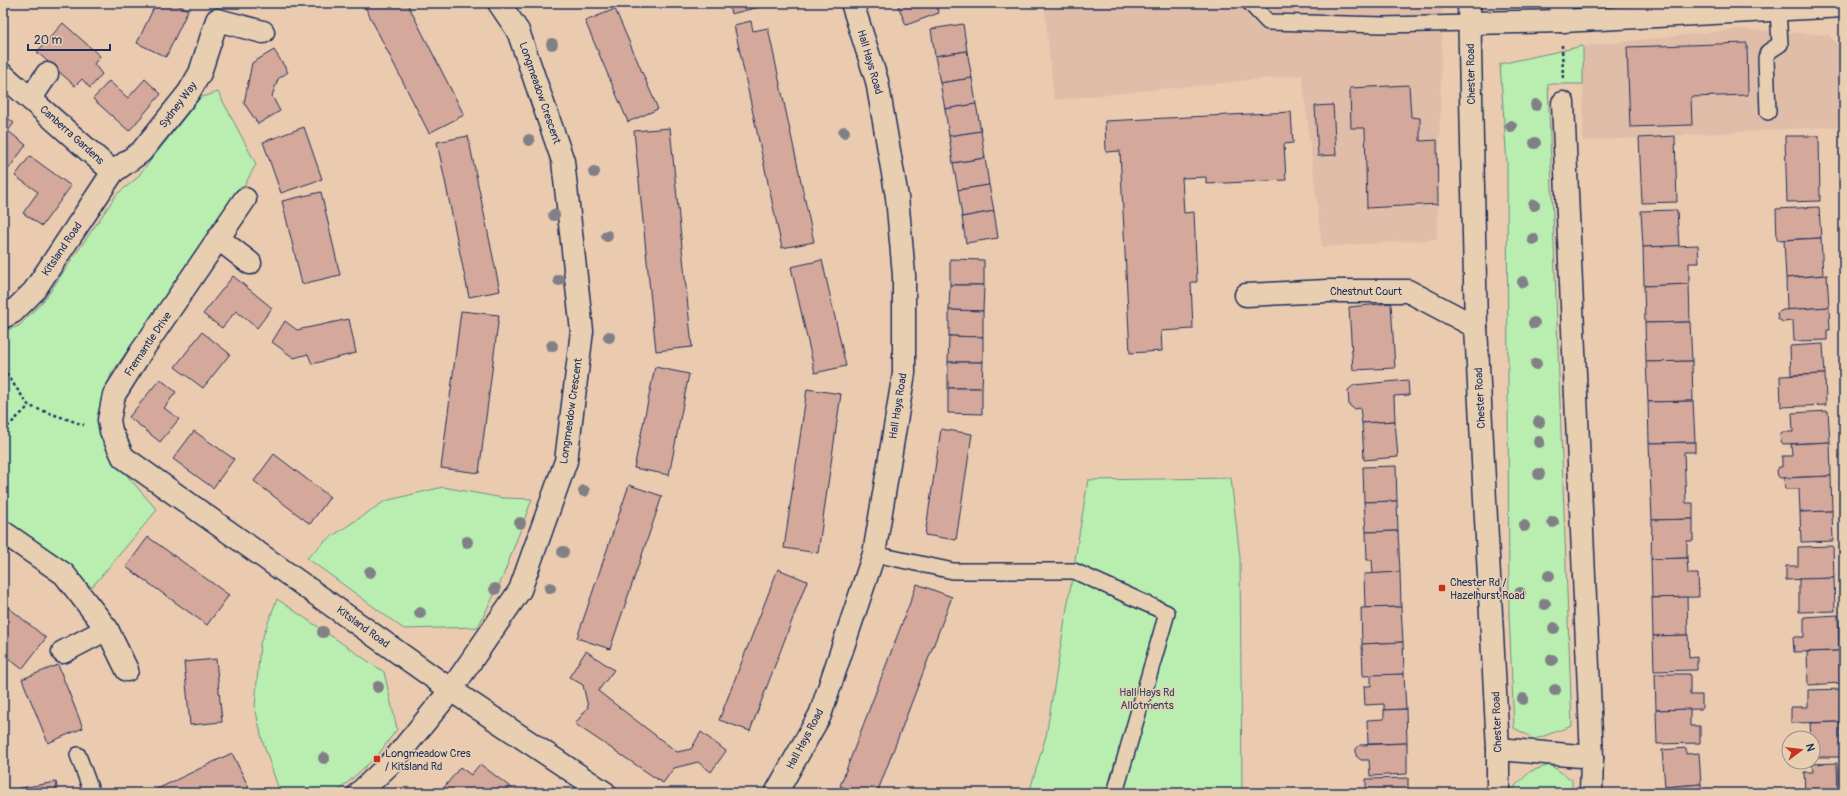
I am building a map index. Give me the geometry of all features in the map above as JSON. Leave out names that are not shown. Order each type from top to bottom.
[{"type":"street","name":"Longmeadow Crescent","points":[[359,793],[393,761],[451,690],[520,590],[566,461],[582,331],[564,160],[518,32],[499,3]]},
{"type":"street","name":"Hall Hays Road","points":[[776,793],[820,715],[874,554],[904,373],[904,275],[897,197],[877,81],[852,3]]},
{"type":"street","points":[[1470,13],[1561,22],[1844,6]]},
{"type":"street","name":"Sydney Way","points":[[113,172],[141,152],[190,92],[200,74],[219,11],[263,32]]},
{"type":"street","name":"Chester Road","points":[[1470,13],[1476,327],[1498,749],[1498,793]]},
{"type":"street","name":"Canberra Gardens","points":[[3,74],[113,172]]},
{"type":"street","name":"Canberra Gardens","points":[[31,98],[47,74]]},
{"type":"street","points":[[1563,103],[1592,757],[1592,793]]},
{"type":"street","name":"Kitsland Road","points":[[3,317],[13,312],[34,291],[113,172]]},
{"type":"street","name":"Fremantle Drive","points":[[123,457],[111,431],[109,420],[114,395],[141,352],[245,199]]},
{"type":"street","points":[[219,239],[250,263]]},
{"type":"street","name":"Chestnut Court","points":[[1246,295],[1327,291],[1408,291],[1476,327]]},
{"type":"street","name":"Kitsland Road","points":[[123,457],[451,690],[605,793]]},
{"type":"street","points":[[3,532],[64,574],[107,629],[127,670]]},
{"type":"street","points":[[63,652],[107,629]]},
{"type":"street","points":[[1498,749],[1592,757]]},
{"type":"lane","points":[[1250,3],[1268,22],[1384,25],[1470,13]]},
{"type":"lane","points":[[1768,112],[1766,58],[1768,52],[1780,44],[1778,10]]},
{"type":"lane","points":[[874,554],[952,571],[1074,571],[1167,613],[1115,793]]},
{"type":"lane","points":[[78,755],[92,793]]},
{"type":"path","points":[[1561,22],[1563,103]]},
{"type":"path","points":[[3,369],[29,406],[82,424],[111,431]]},
{"type":"path","points":[[3,431],[29,406]]},
{"type":"shaded area","points":[[1044,3],[1443,3],[1437,239],[1322,247],[1302,75],[1054,100]]},
{"type":"shaded area","points":[[1740,29],[1829,35],[1844,51],[1844,126],[1583,141],[1583,46]]},
{"type":"green space","points":[[1583,46],[1583,84],[1548,84],[1572,726],[1535,739],[1514,728],[1509,613],[1507,163],[1500,64]]},
{"type":"green space","points":[[218,92],[256,164],[242,190],[111,374],[101,411],[109,455],[157,510],[92,587],[3,521],[3,331],[19,326],[45,299],[117,194],[136,179],[200,98]]},
{"type":"green space","name":"Hall Hays Rd Allotments","points":[[1231,478],[1240,558],[1242,793],[1029,793],[1046,736],[1088,480]]},
{"type":"green space","points":[[443,487],[503,498],[532,499],[502,579],[478,627],[404,629],[307,558],[325,541],[385,501]]},
{"type":"green space","points":[[277,599],[384,672],[397,729],[378,755],[336,793],[280,793],[262,739],[255,707],[260,644]]},
{"type":"green space","points":[[1550,765],[1572,780],[1572,793],[1515,793],[1515,786],[1531,771]]},
{"type":"building","points":[[156,3],[174,3],[188,10],[166,57],[137,43]]},
{"type":"building","points":[[363,3],[407,3],[464,115],[429,133]]},
{"type":"building","points":[[729,3],[762,3],[763,6],[731,14]]},
{"type":"building","points":[[897,3],[935,3],[939,13],[906,25]]},
{"type":"building","points":[[615,9],[658,109],[628,122],[585,21]]},
{"type":"building","points":[[751,21],[753,31],[768,28],[814,242],[782,248],[734,25]]},
{"type":"building","points":[[63,23],[100,56],[94,64],[102,74],[90,88],[82,79],[75,86],[37,52]]},
{"type":"building","points":[[963,24],[967,51],[935,56],[931,29]]},
{"type":"building","points":[[1747,43],[1748,95],[1691,97],[1692,125],[1630,127],[1627,47]]},
{"type":"building","points":[[274,50],[288,72],[278,79],[272,96],[280,111],[258,124],[244,103],[252,63]]},
{"type":"building","points":[[967,51],[972,78],[940,83],[935,56]]},
{"type":"building","points":[[972,78],[976,104],[945,109],[940,83]]},
{"type":"building","points":[[145,79],[161,94],[129,131],[93,99],[109,81],[128,98]]},
{"type":"building","points":[[1409,85],[1411,117],[1420,118],[1420,141],[1437,140],[1438,204],[1367,208],[1365,128],[1351,128],[1350,88]]},
{"type":"building","points":[[976,104],[981,131],[949,136],[945,109]]},
{"type":"building","points":[[1333,105],[1336,155],[1318,156],[1315,106]]},
{"type":"building","points":[[1291,112],[1293,143],[1284,144],[1286,180],[1206,184],[1206,177],[1182,178],[1184,213],[1194,212],[1197,282],[1191,282],[1193,329],[1161,331],[1162,351],[1130,353],[1120,151],[1106,152],[1105,121]]},
{"type":"building","points":[[3,114],[14,123],[8,131],[26,145],[4,175]]},
{"type":"building","points":[[304,127],[322,179],[281,193],[263,142]]},
{"type":"building","points":[[670,128],[692,347],[656,351],[634,131]]},
{"type":"building","points":[[981,131],[985,158],[953,163],[949,136]]},
{"type":"building","points":[[468,136],[500,291],[469,297],[437,142]]},
{"type":"building","points":[[1675,136],[1677,202],[1642,203],[1639,138]]},
{"type":"building","points":[[1785,136],[1819,136],[1820,201],[1787,202]]},
{"type":"building","points":[[30,156],[71,186],[42,226],[23,213],[38,192],[15,176]]},
{"type":"building","points":[[985,158],[989,185],[958,190],[953,163]]},
{"type":"building","points":[[989,185],[994,211],[962,217],[958,190]]},
{"type":"building","points":[[321,192],[340,275],[302,284],[282,201]]},
{"type":"building","points":[[1819,207],[1821,238],[1777,240],[1776,209]]},
{"type":"building","points":[[1677,210],[1679,246],[1643,247],[1641,211]]},
{"type":"building","points":[[994,211],[998,238],[966,243],[962,217]]},
{"type":"building","points":[[1821,238],[1823,275],[1786,278],[1784,240]]},
{"type":"building","points":[[1698,245],[1699,263],[1689,263],[1689,284],[1644,286],[1643,247]]},
{"type":"building","points":[[950,259],[984,260],[984,285],[950,285]]},
{"type":"building","points":[[822,260],[846,366],[815,373],[791,267]]},
{"type":"building","points":[[1827,275],[1829,307],[1787,310],[1786,278]]},
{"type":"building","points":[[233,276],[272,308],[257,328],[236,311],[222,328],[203,314]]},
{"type":"building","points":[[1689,284],[1690,322],[1645,323],[1644,286]]},
{"type":"building","points":[[950,285],[984,285],[983,311],[949,310]]},
{"type":"building","points":[[1391,303],[1395,368],[1353,370],[1349,307]]},
{"type":"building","points":[[1829,307],[1830,330],[1827,330],[1827,340],[1794,341],[1793,321],[1783,322],[1778,319],[1777,313],[1783,310]]},
{"type":"building","points":[[949,310],[983,311],[983,337],[949,336]]},
{"type":"building","points":[[461,311],[499,315],[479,473],[441,468]]},
{"type":"building","points":[[349,319],[356,353],[312,364],[308,354],[294,358],[272,342],[285,321],[297,330]]},
{"type":"building","points":[[1690,322],[1692,361],[1646,362],[1645,323]]},
{"type":"building","points":[[202,332],[230,354],[203,388],[175,367]]},
{"type":"building","points":[[949,336],[983,337],[983,362],[948,362]]},
{"type":"building","points":[[1823,344],[1825,374],[1791,375],[1790,346]]},
{"type":"building","points":[[1692,361],[1693,401],[1648,402],[1646,362]]},
{"type":"building","points":[[948,362],[983,362],[982,388],[948,388]]},
{"type":"building","points":[[655,367],[689,374],[669,475],[634,468]]},
{"type":"building","points":[[1825,374],[1826,405],[1781,407],[1780,376]]},
{"type":"building","points":[[160,379],[176,392],[164,408],[179,419],[160,442],[129,417]]},
{"type":"building","points":[[1408,380],[1409,395],[1394,396],[1395,421],[1362,423],[1360,408],[1354,409],[1349,405],[1348,390],[1354,385]]},
{"type":"building","points":[[948,388],[982,388],[982,414],[948,413]]},
{"type":"building","points":[[807,389],[841,394],[818,553],[784,548]]},
{"type":"building","points":[[1693,401],[1695,442],[1649,443],[1648,402]]},
{"type":"building","points":[[1828,411],[1830,442],[1783,444],[1780,435],[1782,432],[1793,432],[1792,413]]},
{"type":"building","points":[[1395,421],[1398,457],[1364,460],[1362,423]]},
{"type":"building","points":[[941,429],[972,434],[956,540],[925,535]]},
{"type":"building","points":[[194,431],[234,459],[213,488],[173,459]]},
{"type":"building","points":[[1695,442],[1695,452],[1684,452],[1686,503],[1693,503],[1693,519],[1652,520],[1649,443]]},
{"type":"building","points":[[1830,442],[1831,476],[1780,478],[1778,476],[1777,471],[1779,467],[1782,467],[1782,456],[1792,456],[1791,444]]},
{"type":"building","points":[[274,454],[330,497],[310,524],[254,481]]},
{"type":"building","points":[[1396,466],[1397,501],[1364,502],[1363,467]]},
{"type":"building","points":[[1831,476],[1832,511],[1800,512],[1799,489],[1785,489],[1784,478]]},
{"type":"building","points":[[629,485],[662,496],[610,649],[577,638]]},
{"type":"building","points":[[1397,501],[1398,531],[1366,532],[1364,502]]},
{"type":"building","points":[[1832,511],[1833,541],[1801,542],[1800,512]]},
{"type":"building","points":[[1693,519],[1693,541],[1687,541],[1687,558],[1651,559],[1652,520]]},
{"type":"building","points":[[1398,531],[1400,572],[1373,574],[1372,560],[1367,560],[1366,532]]},
{"type":"building","points":[[148,537],[229,595],[207,625],[126,567]]},
{"type":"building","points":[[1833,546],[1834,578],[1786,580],[1786,566],[1798,566],[1798,547]]},
{"type":"building","points":[[1687,558],[1688,574],[1698,574],[1699,597],[1652,598],[1651,559]]},
{"type":"building","points":[[778,569],[807,581],[750,731],[719,720]]},
{"type":"building","points":[[1400,572],[1401,607],[1365,608],[1364,574]]},
{"type":"building","points":[[1834,578],[1835,611],[1799,612],[1799,579]]},
{"type":"building","points":[[917,584],[952,597],[877,793],[858,793],[840,786]]},
{"type":"building","points":[[1687,597],[1688,635],[1653,636],[1652,598]]},
{"type":"building","points":[[3,603],[46,638],[22,669],[3,654]]},
{"type":"building","points":[[1401,607],[1403,642],[1362,644],[1361,608]]},
{"type":"building","points":[[1838,615],[1839,651],[1794,652],[1793,637],[1804,637],[1804,617]]},
{"type":"building","points":[[1688,635],[1689,658],[1697,657],[1697,670],[1654,671],[1653,636]]},
{"type":"building","points":[[1403,642],[1404,674],[1363,676],[1362,644]]},
{"type":"building","points":[[586,651],[614,670],[598,691],[677,752],[691,749],[701,732],[726,751],[711,772],[698,762],[674,768],[663,783],[575,724],[588,707],[583,685],[569,677]]},
{"type":"building","points":[[1839,651],[1840,683],[1808,685],[1807,652]]},
{"type":"building","points":[[216,659],[222,722],[190,725],[184,662]]},
{"type":"building","points":[[58,665],[83,728],[48,743],[22,679]]},
{"type":"building","points":[[1404,674],[1406,709],[1384,710],[1384,704],[1365,705],[1364,686],[1371,686],[1371,675]]},
{"type":"building","points":[[1655,674],[1690,674],[1690,695],[1702,695],[1702,709],[1656,710]]},
{"type":"building","points":[[1844,689],[1844,704],[1840,704],[1840,722],[1791,723],[1791,707],[1808,707],[1808,690]]},
{"type":"building","points":[[1406,709],[1407,743],[1368,744],[1367,720],[1384,719],[1384,710]]},
{"type":"building","points":[[1690,709],[1690,726],[1700,726],[1700,743],[1657,744],[1656,710]]},
{"type":"building","points":[[1840,722],[1841,757],[1821,757],[1821,730],[1810,730],[1810,723]]},
{"type":"building","points":[[1407,743],[1407,774],[1370,776],[1369,760],[1361,760],[1356,756],[1356,749],[1360,745]]},
{"type":"building","points":[[1686,748],[1686,754],[1699,753],[1701,784],[1665,787],[1662,750]]},
{"type":"building","points":[[232,753],[250,790],[243,793],[149,793]]},
{"type":"building","points":[[1837,763],[1838,793],[1805,793],[1804,772],[1821,770],[1821,764]]},
{"type":"building","points":[[480,764],[518,793],[440,793],[460,767],[471,775]]},
{"type":"building","points":[[1408,778],[1408,793],[1366,793],[1366,779]]},
{"type":"building","points":[[56,782],[58,793],[3,793],[3,791]]},
{"type":"building","points":[[1701,784],[1702,793],[1665,793],[1665,787]]},
{"type":"place","name":"Chester Rd / Hazelhurst Road","points":[[1442,588]]},
{"type":"place","name":"Longmeadow Cres / Kitsland Rd","points":[[377,759]]}]
